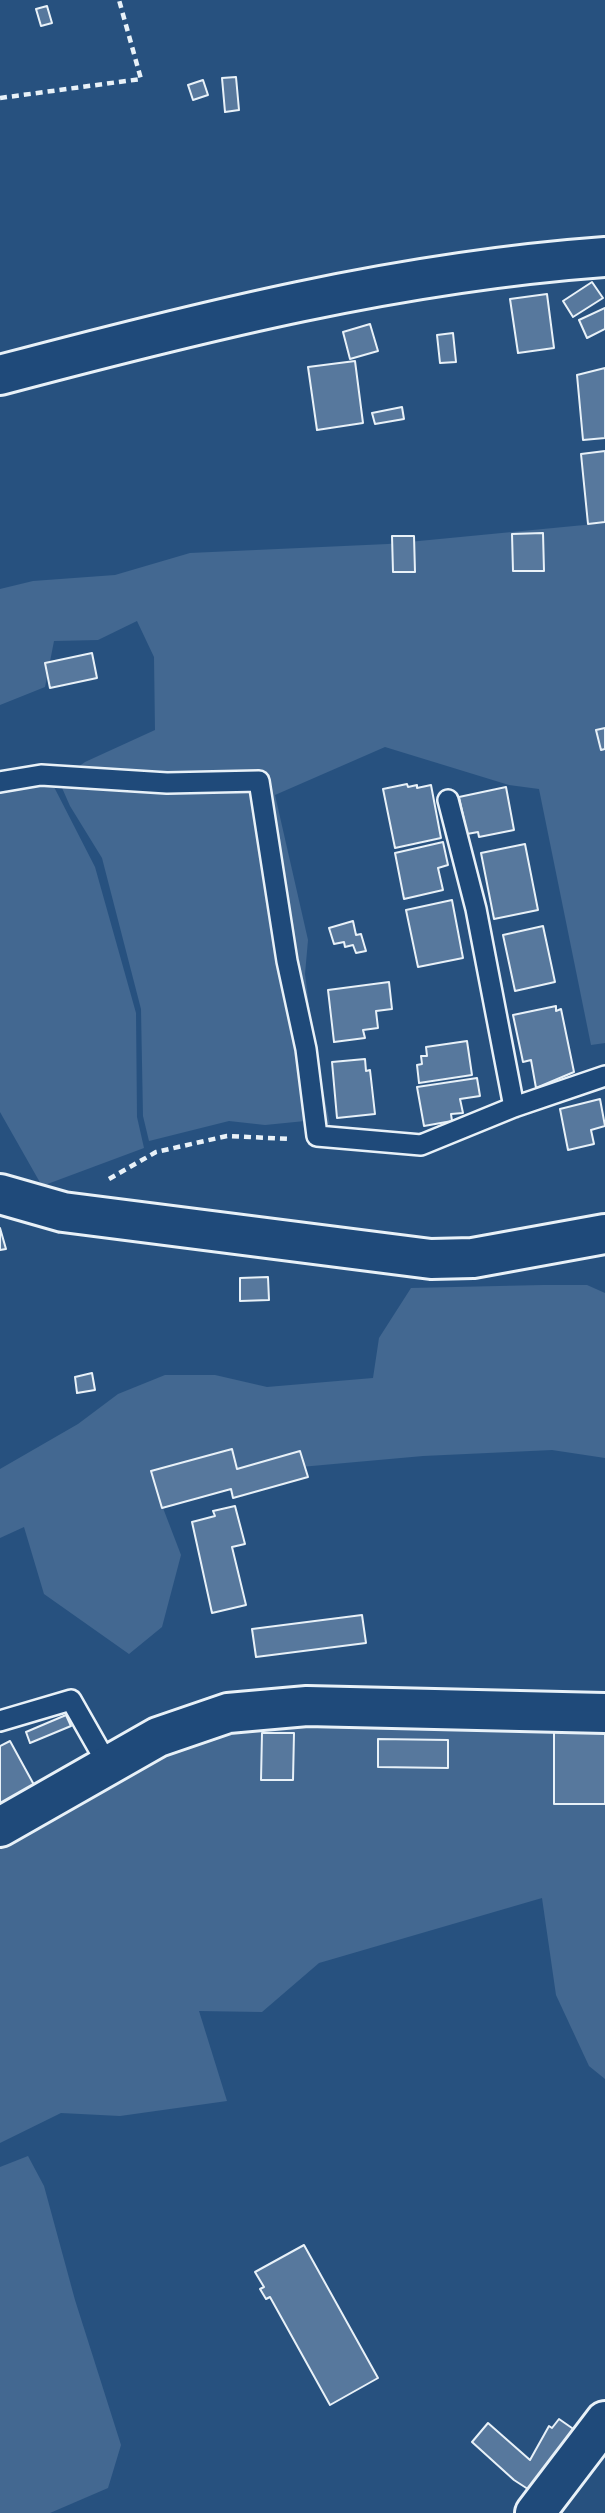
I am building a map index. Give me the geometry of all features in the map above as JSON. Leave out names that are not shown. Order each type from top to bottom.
[{"type":"street","points":[[0,375],[210,320],[391,282],[543,261],[605,257]]},
{"type":"street","points":[[0,1194],[63,1212],[430,1259],[473,1258],[605,1234]]},
{"type":"street","points":[[0,1827],[158,1737],[228,1713],[307,1706],[605,1713]]},
{"type":"street","points":[[536,2513],[605,2421]]},
{"type":"lane","points":[[0,782],[41,775],[167,783],[259,781],[287,961],[306,1049],[317,1136],[421,1145],[514,1107],[605,1076]]},
{"type":"lane","points":[[448,800],[476,909],[514,1107]]},
{"type":"lane","points":[[0,1721],[71,1700],[109,1767]]},
{"type":"path","points":[[0,98],[141,79],[119,0]]},
{"type":"path","points":[[63,1212],[128,1165],[156,1152],[227,1136],[299,1139],[317,1136]]},
{"type":"shaded area","points":[[605,523],[605,1043],[591,1045],[539,789],[509,785],[385,747],[275,795],[308,940],[305,974],[314,1045],[330,1125],[305,1121],[265,1125],[229,1121],[149,1141],[143,1116],[141,1009],[102,858],[70,806],[59,781],[85,762],[155,730],[154,657],[137,621],[98,640],[54,641],[45,687],[0,705],[0,589],[33,581],[115,575],[190,553],[388,544]]},
{"type":"shaded area","points":[[53,785],[95,867],[136,1013],[137,1117],[144,1148],[42,1186],[0,1112],[0,792]]},
{"type":"shaded area","points":[[587,1285],[605,1293],[605,1458],[552,1450],[423,1456],[200,1476],[163,1508],[181,1555],[162,1627],[129,1654],[44,1594],[24,1527],[0,1538],[0,1469],[78,1424],[118,1394],[165,1375],[215,1375],[267,1387],[373,1378],[379,1338],[411,1288]]},
{"type":"shaded area","points":[[251,1721],[605,1721],[605,2079],[589,2066],[556,1995],[542,1898],[319,1963],[262,2012],[199,2011],[227,2101],[120,2116],[61,2113],[0,2143],[0,1807]]},
{"type":"shaded area","points":[[28,2156],[44,2186],[75,2300],[121,2445],[108,2488],[50,2513],[0,2513],[0,2167]]},
{"type":"building","points":[[47,6],[52,23],[41,26],[36,9]]},
{"type":"building","points":[[236,77],[239,110],[225,112],[222,78]]},
{"type":"building","points":[[203,80],[208,95],[193,100],[188,85]]},
{"type":"building","points":[[592,282],[603,298],[573,317],[563,301]]},
{"type":"building","points":[[547,294],[554,348],[518,353],[510,299]]},
{"type":"building","points":[[605,308],[605,329],[587,338],[579,320]]},
{"type":"building","points":[[370,324],[378,351],[350,359],[343,332]]},
{"type":"building","points":[[453,333],[456,362],[440,363],[437,335]]},
{"type":"building","points":[[355,361],[363,423],[317,430],[308,367]]},
{"type":"building","points":[[605,368],[605,438],[583,440],[577,375]]},
{"type":"building","points":[[402,407],[404,419],[375,424],[372,413]]},
{"type":"building","points":[[605,451],[605,522],[588,524],[581,454]]},
{"type":"building","points":[[543,533],[544,571],[513,571],[512,534]]},
{"type":"building","points":[[392,536],[414,536],[415,572],[393,572]]},
{"type":"building","points":[[92,653],[97,678],[50,688],[45,663]]},
{"type":"building","points":[[605,728],[605,749],[601,750],[596,730]]},
{"type":"building","points":[[407,784],[408,787],[417,785],[417,788],[431,785],[441,838],[395,848],[383,789]]},
{"type":"building","points":[[506,787],[514,830],[479,837],[478,832],[467,834],[459,797]]},
{"type":"building","points":[[443,842],[448,865],[438,868],[443,890],[404,899],[395,853]]},
{"type":"building","points":[[525,844],[538,910],[494,919],[481,853]]},
{"type":"building","points":[[452,900],[463,958],[418,967],[406,910]]},
{"type":"building","points":[[353,921],[356,935],[361,934],[366,951],[356,953],[353,945],[345,947],[344,942],[334,944],[329,928]]},
{"type":"building","points":[[543,926],[555,982],[515,991],[503,935]]},
{"type":"building","points":[[389,982],[392,1009],[376,1011],[378,1028],[363,1030],[365,1038],[334,1042],[328,990]]},
{"type":"building","points":[[556,1006],[556,1011],[561,1009],[574,1072],[536,1088],[531,1060],[523,1062],[513,1015]]},
{"type":"building","points":[[467,1041],[472,1075],[419,1083],[417,1065],[422,1064],[421,1056],[427,1056],[426,1047]]},
{"type":"building","points":[[365,1059],[366,1071],[370,1070],[375,1114],[337,1118],[332,1062]]},
{"type":"building","points":[[477,1078],[480,1096],[460,1099],[463,1113],[451,1114],[452,1121],[424,1126],[417,1087]]},
{"type":"building","points":[[600,1099],[605,1126],[591,1130],[594,1144],[568,1150],[560,1109]]},
{"type":"building","points":[[0,1228],[6,1249],[0,1250]]},
{"type":"building","points":[[268,1277],[269,1300],[240,1301],[240,1278]]},
{"type":"building","points":[[92,1373],[95,1390],[77,1393],[75,1377]]},
{"type":"building","points":[[232,1449],[237,1469],[300,1451],[308,1477],[233,1498],[231,1489],[162,1508],[151,1471]]},
{"type":"building","points":[[235,1506],[245,1544],[232,1547],[246,1605],[212,1613],[192,1522],[215,1516],[213,1511]]},
{"type":"building","points":[[362,1615],[366,1643],[256,1657],[252,1629]]},
{"type":"building","points":[[66,1715],[71,1726],[30,1743],[26,1732]]},
{"type":"building","points":[[554,1728],[605,1728],[605,1804],[554,1804]]},
{"type":"building","points":[[262,1733],[294,1733],[293,1780],[261,1780]]},
{"type":"building","points":[[378,1739],[448,1740],[448,1768],[378,1767]]},
{"type":"building","points":[[10,1741],[39,1794],[0,1815],[0,1746]]},
{"type":"building","points":[[304,2245],[378,2378],[330,2405],[270,2297],[266,2299],[260,2289],[264,2287],[255,2272]]},
{"type":"building","points":[[559,2419],[582,2435],[537,2495],[514,2480],[472,2442],[488,2423],[530,2460],[549,2426],[552,2428]]}]
